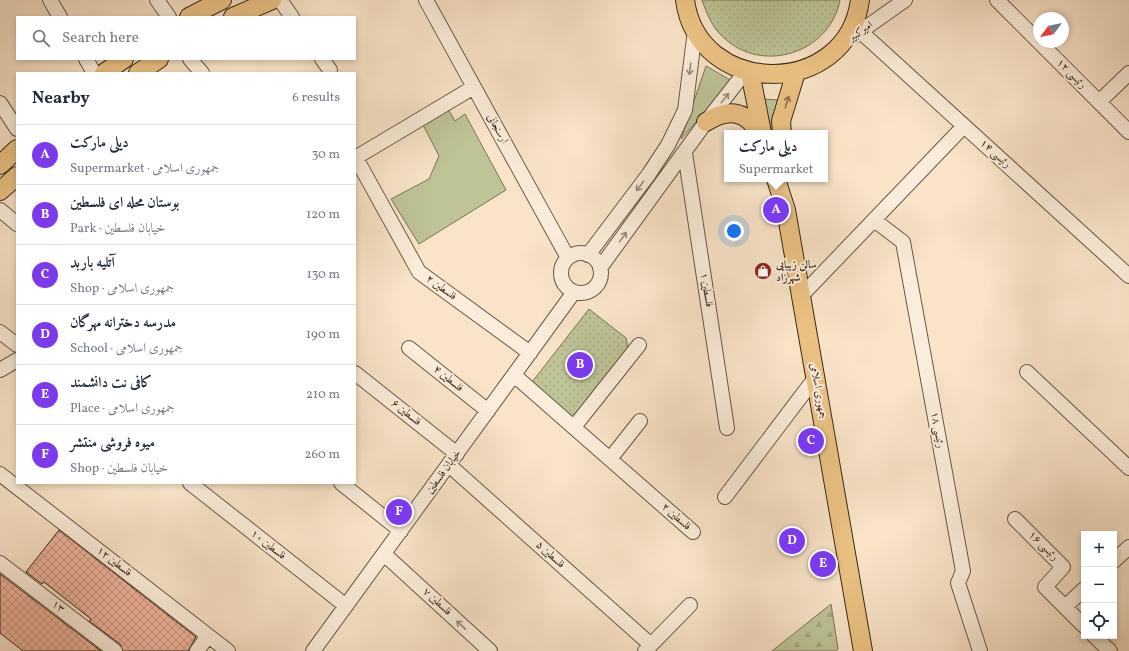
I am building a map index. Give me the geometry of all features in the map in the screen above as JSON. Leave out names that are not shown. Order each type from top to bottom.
[{"type":"main road","points":[[191,16],[222,0]]},
{"type":"main road","points":[[235,16],[272,0]]},
{"type":"main road","points":[[682,3],[695,31],[709,49],[728,64],[748,72],[773,75],[796,72],[818,63],[836,49],[850,31],[859,9],[860,0]]},
{"type":"main road","points":[[105,72],[123,60]]},
{"type":"main road","points":[[140,72],[158,60]]},
{"type":"main road","points":[[748,72],[760,130]]},
{"type":"main road","points":[[782,130],[781,121],[796,72]]},
{"type":"main road","points":[[706,122],[719,114],[736,113],[751,121],[758,130]]},
{"type":"main road","points":[[0,165],[16,150]]},
{"type":"main road","points":[[0,191],[16,177]]},
{"type":"main road","name":"جمهوری اسلامی","points":[[777,182],[786,210],[864,651]]},
{"type":"main road","points":[[784,182],[786,210]]},
{"type":"street","points":[[50,0],[59,16]]},
{"type":"street","points":[[157,0],[168,16]]},
{"type":"street","points":[[280,0],[291,16]]},
{"type":"street","name":"ارسنجانی","points":[[426,0],[568,258]]},
{"type":"street","name":"امیرکبیر","points":[[836,49],[905,0]]},
{"type":"street","name":"رئیسی ۱۲","points":[[997,0],[1129,132]]},
{"type":"street","points":[[588,255],[650,174],[668,145],[685,110],[695,31]]},
{"type":"street","name":"رئیسی ۱۴","points":[[861,32],[1129,276]]},
{"type":"street","points":[[87,60],[93,72]]},
{"type":"street","points":[[191,60],[201,72]]},
{"type":"street","points":[[600,268],[685,153],[706,122],[748,72]]},
{"type":"street","points":[[1099,102],[1129,73]]},
{"type":"street","points":[[356,157],[474,87]]},
{"type":"street","points":[[0,103],[16,127]]},
{"type":"street","points":[[801,296],[964,126]]},
{"type":"street","name":"فلسطین ۱","points":[[685,153],[727,428]]},
{"type":"street","name":"فلسطین ۲","points":[[356,160],[419,272],[530,353]]},
{"type":"street","points":[[0,210],[16,223]]},
{"type":"street","name":"رئیسی ۱۸","points":[[874,220],[903,242],[963,571],[958,583],[976,649]]},
{"type":"street","points":[[574,254],[588,255],[594,258],[600,268],[600,277],[594,288],[583,294],[574,292],[567,288],[562,281],[562,268],[568,258],[574,254]]},
{"type":"street","name":"خیابان فلسطین","points":[[317,650],[346,606],[574,292]]},
{"type":"street","points":[[0,332],[16,344]]},
{"type":"street","points":[[574,427],[639,345]]},
{"type":"street","name":"فلسطین ۴","points":[[409,348],[488,411]]},
{"type":"street","points":[[0,370],[16,361]]},
{"type":"street","points":[[1028,372],[1129,468]]},
{"type":"street","name":"فلسطین ۶","points":[[356,374],[453,459]]},
{"type":"street","name":"فلسطین ۲","points":[[514,375],[693,532]]},
{"type":"street","points":[[726,498],[815,378]]},
{"type":"street","points":[[610,459],[640,421]]},
{"type":"street","name":"فلسطین ۵","points":[[453,459],[648,648]]},
{"type":"street","name":"فلسطین ۱۲","points":[[0,474],[228,651]]},
{"type":"street","name":"فلسطین ۱۰","points":[[191,484],[346,606]]},
{"type":"street","points":[[341,484],[401,531]]},
{"type":"street","name":"رئیسی ۱۶","points":[[1016,519],[1063,567],[1045,587],[1081,623]]},
{"type":"street","points":[[1117,558],[1129,547]]},
{"type":"street","name":"فلسطین ۷","points":[[384,554],[490,651]]},
{"type":"street","name":"۱۳","points":[[0,563],[115,651]]},
{"type":"street","points":[[1064,607],[1081,592]]},
{"type":"street","points":[[648,648],[690,605]]},
{"type":"street","points":[[197,651],[208,636]]},
{"type":"street","points":[[1097,639],[1110,651]]},
{"type":"green space","points":[[702,0],[840,0],[834,18],[823,33],[809,45],[792,53],[775,56],[756,55],[739,48],[723,37],[713,25]]},
{"type":"green space","points":[[706,66],[732,81],[681,139]]},
{"type":"green space","points":[[762,99],[778,100],[774,130],[769,130]]},
{"type":"green space","points":[[448,109],[455,121],[465,114],[506,190],[419,244],[391,199],[429,179],[439,156],[423,125]]},
{"type":"green space","points":[[589,309],[626,338],[628,348],[572,419],[532,382]]},
{"type":"green space","points":[[831,604],[838,649],[836,651],[772,651]]},
{"type":"building","points":[[59,530],[196,637],[188,651],[123,651],[120,644],[89,621],[91,619],[44,582],[42,584],[26,572]]},
{"type":"building","points":[[0,574],[101,651],[23,651],[0,633]]},
{"type":"place","name":"دیلی مارکت","points":[[776,210]]},
{"type":"place","name":"سالن زیبایی شهرزاد","points":[[763,271]]},
{"type":"place","name":"بوستان محله ای فلسطین","points":[[580,365]]},
{"type":"place","name":"آتلیه باربد","points":[[811,441]]},
{"type":"place","name":"میوه فروشی منتشر","points":[[399,512]]},
{"type":"place","name":"مدرسه دخترانه مهرگان","points":[[792,541]]},
{"type":"place","name":"کافی نت دانشمند","points":[[823,564]]}]
